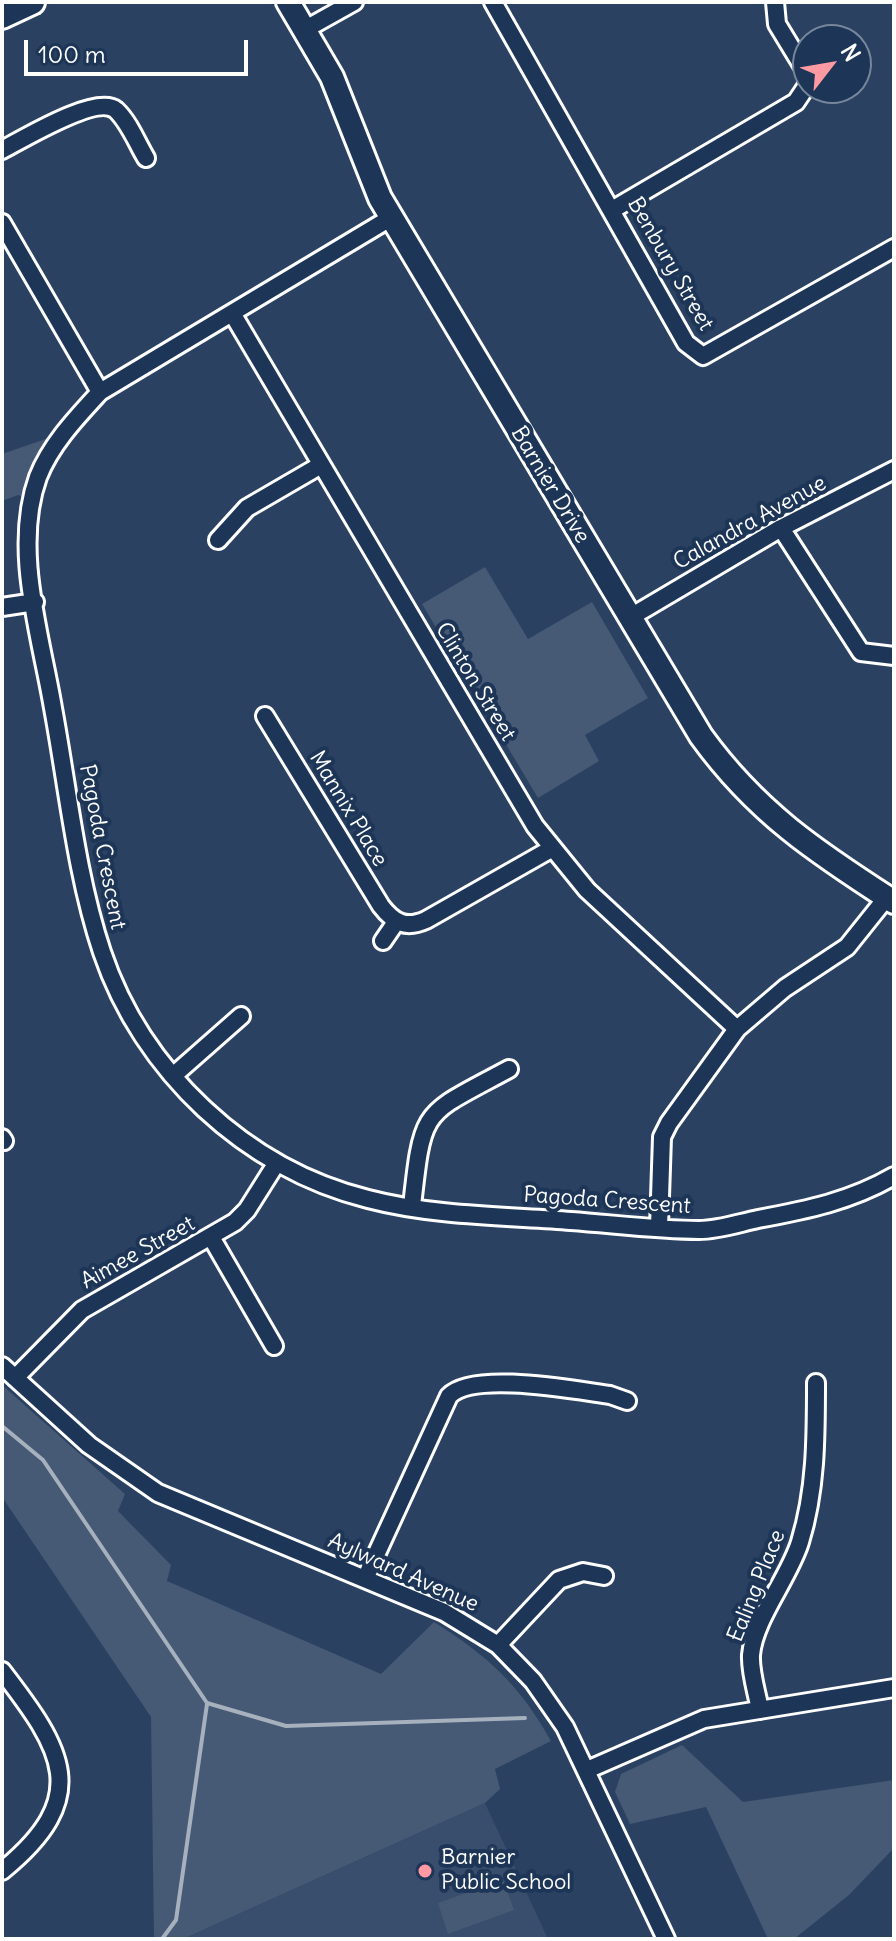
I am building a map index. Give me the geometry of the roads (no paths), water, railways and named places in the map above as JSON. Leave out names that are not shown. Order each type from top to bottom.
[{"type":"main road","points":[[2,16],[32,2]]},
{"type":"street","name":"Barnier Drive","points":[[288,2],[332,77],[380,198],[694,725],[743,790],[802,842],[890,899]]},
{"type":"street","points":[[304,30],[354,2]]},
{"type":"street","name":"Benbury Street","points":[[493,2],[686,343],[703,356],[894,248]]},
{"type":"street","points":[[775,2],[777,24],[792,49]]},
{"type":"street","points":[[612,210],[793,104]]},
{"type":"street","points":[[2,150],[85,109],[108,105],[124,120],[146,158]]},
{"type":"street","name":"Pagoda Crescent","points":[[392,217],[100,392],[63,433],[39,475],[29,526],[35,602],[83,882],[95,930],[124,1003],[174,1075],[213,1117],[276,1164],[328,1188],[371,1200],[412,1206],[712,1229],[814,1208],[863,1194],[894,1176]]},
{"type":"street","points":[[2,223],[100,392]]},
{"type":"street","name":"Clinton Street","points":[[232,313],[551,849],[615,918],[737,1029]]},
{"type":"street","points":[[218,540],[247,508],[321,465]]},
{"type":"street","name":"Calandra Avenue","points":[[629,618],[781,528],[894,470]]},
{"type":"street","points":[[781,528],[861,652],[878,657],[894,656]]},
{"type":"street","points":[[2,607],[35,602]]},
{"type":"street","name":"Mannix Place","points":[[265,716],[381,906],[396,922]]},
{"type":"street","points":[[383,941],[396,922],[411,925],[426,920],[551,849]]},
{"type":"street","points":[[659,1227],[662,1137],[737,1029],[785,988],[847,947],[890,899]]},
{"type":"street","points":[[174,1075],[241,1016]]},
{"type":"street","points":[[412,1206],[419,1142],[432,1115],[446,1103],[509,1069]]},
{"type":"street","name":"Aimee Street","points":[[15,1378],[82,1310],[211,1237],[247,1210],[276,1164]]},
{"type":"street","points":[[211,1237],[274,1346]]},
{"type":"street","name":"Aylward Avenue","points":[[2,1366],[101,1454],[158,1493],[444,1612],[498,1645],[550,1703],[587,1770],[666,1939]]},
{"type":"street","points":[[365,1579],[449,1396],[457,1388],[478,1382],[498,1382],[610,1395],[627,1401]]},
{"type":"street","name":"Ealing Place","points":[[760,1710],[751,1656],[760,1624],[790,1568],[807,1516],[816,1456],[816,1383]]},
{"type":"street","points":[[498,1645],[559,1580],[583,1572],[604,1576]]},
{"type":"street","points":[[2,1671],[49,1735],[58,1782],[53,1809],[41,1836],[2,1871]]},
{"type":"street","points":[[587,1770],[704,1719],[894,1688]]},
{"type":"waterway","points":[[2,1426],[43,1460],[207,1703],[286,1726],[525,1718]]},
{"type":"waterway","points":[[162,1939],[176,1920],[207,1704]]},
{"type":"place","name":"Barnier Public School","points":[[425,1871]]}]
